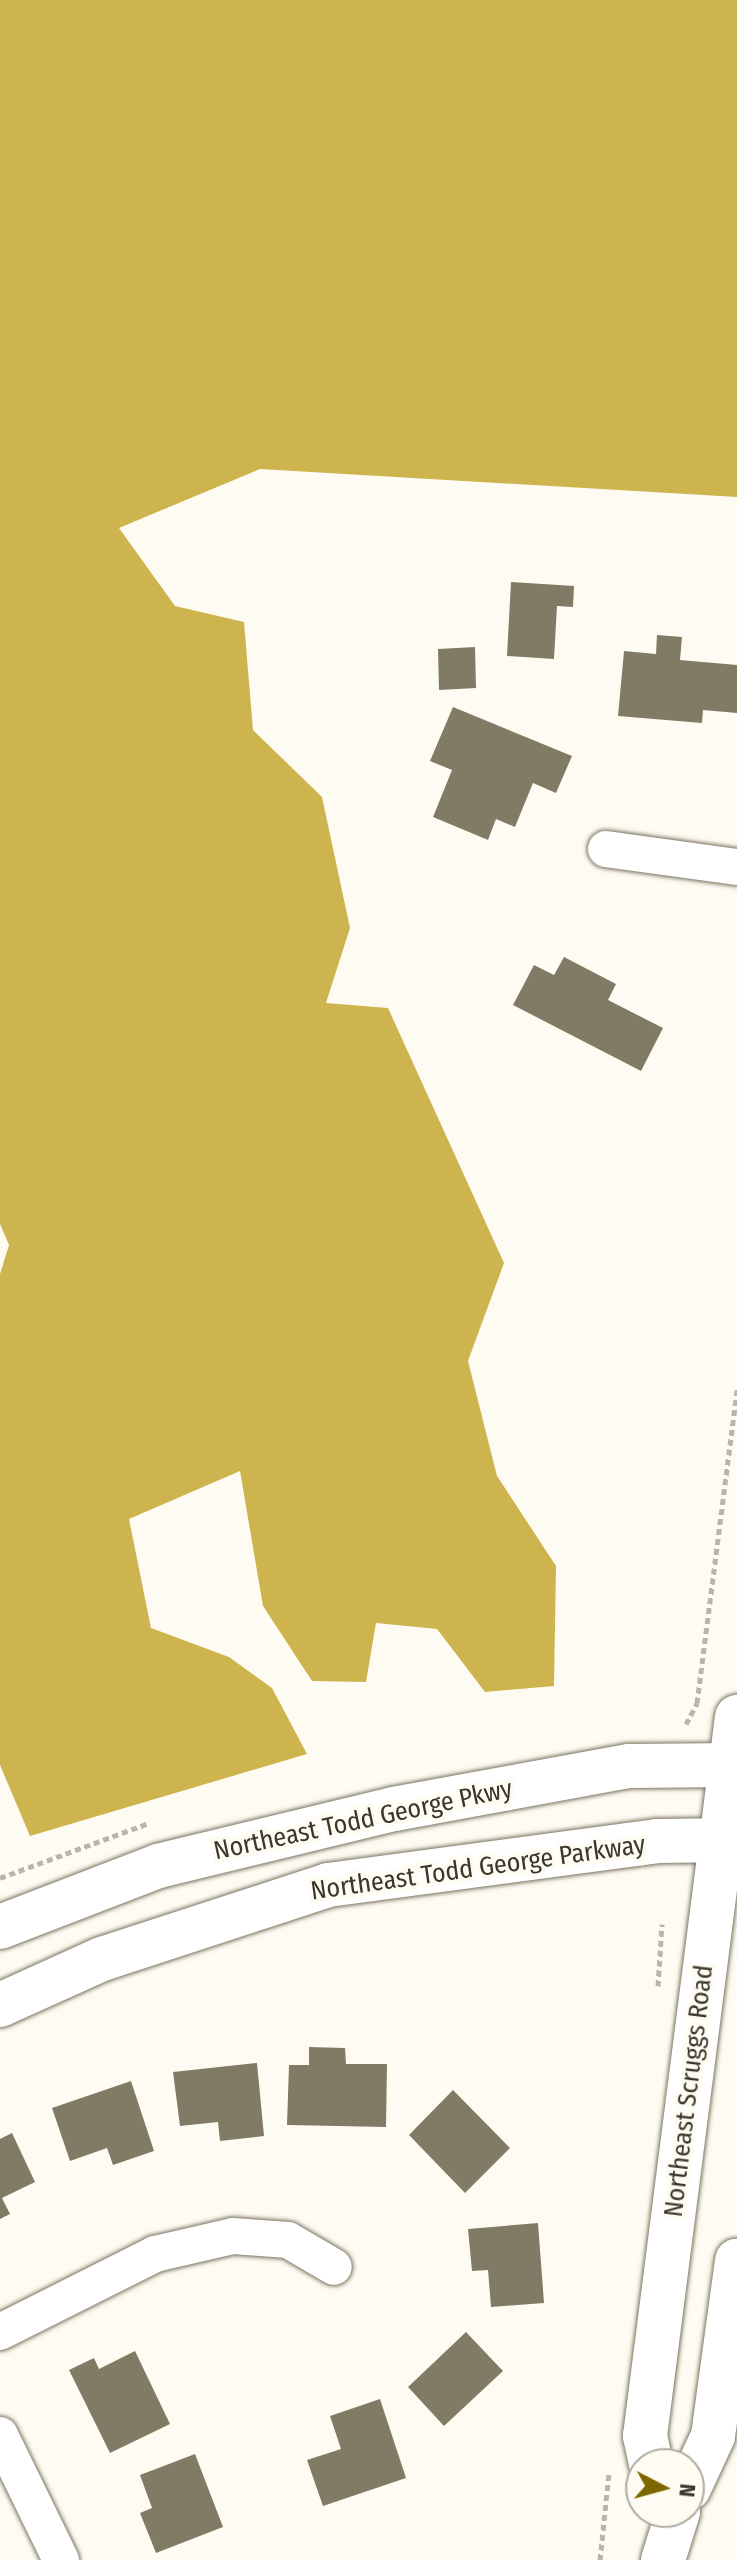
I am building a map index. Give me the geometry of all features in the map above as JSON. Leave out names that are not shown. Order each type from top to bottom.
[{"type":"main road","name":"Northeast Scruggs Road","points":[[648,2448],[645,2436],[729,1840],[735,1744]]},
{"type":"main road","name":"Northeast Todd George Pkwy","points":[[0,1927],[158,1866],[394,1809],[735,1744]]},
{"type":"main road","name":"Northeast Todd George Parkway","points":[[0,2005],[102,1959],[328,1885],[657,1841],[729,1840]]},
{"type":"main road","points":[[705,2453],[713,2436],[737,2261]]},
{"type":"street","points":[[606,849],[737,867]]},
{"type":"street","points":[[0,2332],[155,2254],[233,2236],[288,2240],[334,2267]]},
{"type":"street","points":[[0,2435],[61,2560]]},
{"type":"path","points":[[735,1744],[684,1728],[697,1703],[737,1389]]},
{"type":"shaded area","points":[[0,0],[737,0],[737,497],[260,469],[119,528],[175,606],[244,622],[253,730],[322,797],[350,928],[326,1003],[388,1008],[504,1263],[468,1361],[497,1476],[556,1566],[554,1686],[485,1692],[437,1629],[376,1623],[366,1682],[312,1681],[263,1606],[240,1471],[129,1519],[151,1628],[229,1657],[272,1688],[307,1754],[30,1836],[0,1765],[0,1274],[9,1245],[0,1224]]},
{"type":"building","points":[[511,582],[574,586],[573,607],[557,606],[554,659],[507,656]]},
{"type":"building","points":[[657,635],[682,637],[680,660],[737,665],[737,713],[703,710],[702,723],[618,716],[624,651],[656,654]]},
{"type":"building","points":[[475,647],[476,688],[439,690],[438,649]]},
{"type":"building","points":[[453,707],[572,756],[556,793],[533,783],[515,827],[496,819],[488,840],[433,817],[452,770],[430,761]]},
{"type":"building","points":[[564,957],[616,984],[608,1000],[663,1028],[641,1071],[513,1005],[534,965],[554,975]]},
{"type":"building","points":[[309,2047],[345,2048],[346,2064],[387,2064],[386,2127],[287,2125],[289,2065],[309,2065]]},
{"type":"building","points":[[257,2063],[264,2136],[220,2141],[218,2122],[180,2126],[173,2072]]},
{"type":"building","points":[[131,2081],[154,2151],[113,2165],[107,2148],[70,2161],[52,2108]]},
{"type":"building","points":[[453,2090],[510,2148],[465,2193],[409,2135]]},
{"type":"building","points":[[12,2133],[35,2182],[2,2198],[10,2214],[0,2219],[0,2139]]},
{"type":"building","points":[[538,2223],[544,2303],[491,2307],[488,2270],[472,2271],[468,2229]]},
{"type":"building","points":[[466,2332],[503,2371],[444,2426],[408,2387]]},
{"type":"building","points":[[135,2351],[170,2424],[110,2453],[69,2370],[94,2358],[99,2369]]},
{"type":"building","points":[[380,2399],[406,2478],[323,2506],[307,2460],[341,2449],[330,2416]]},
{"type":"building","points":[[195,2454],[223,2527],[156,2553],[140,2513],[152,2508],[140,2475]]}]
